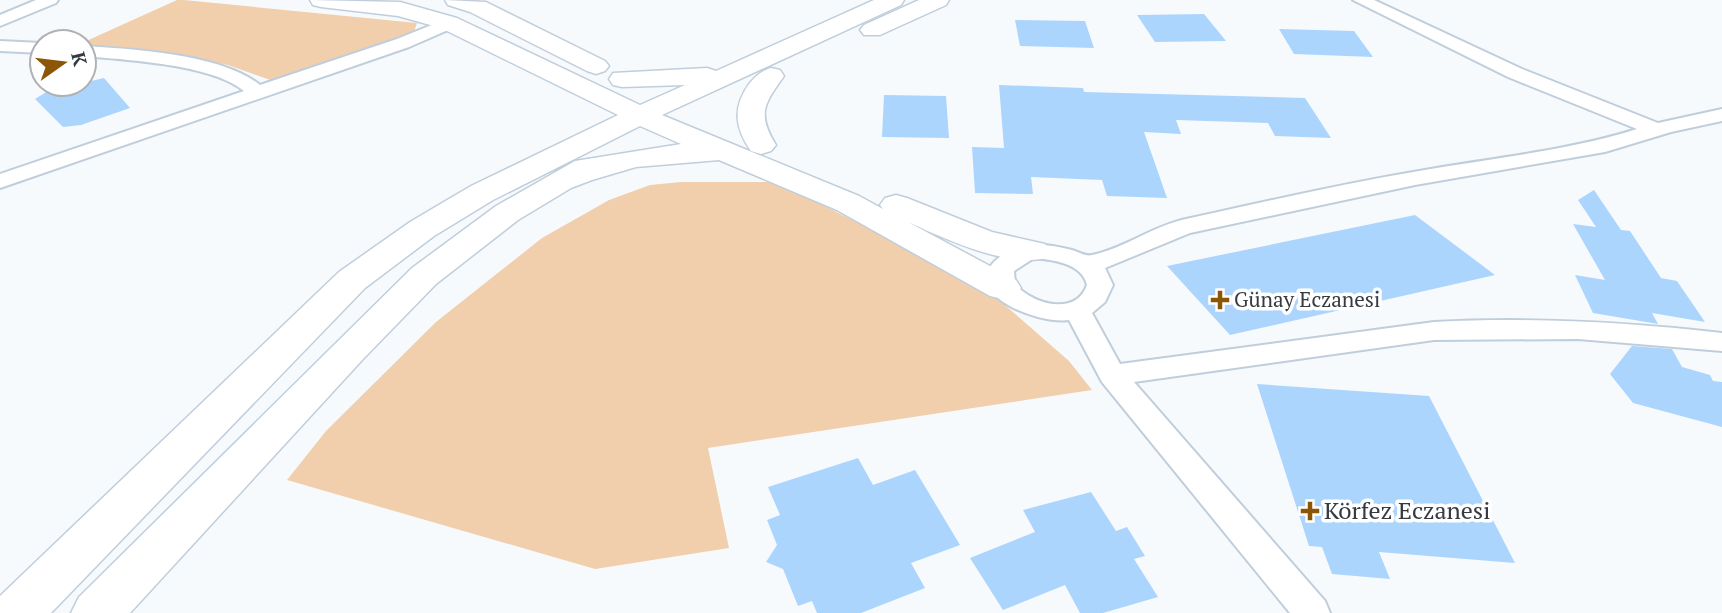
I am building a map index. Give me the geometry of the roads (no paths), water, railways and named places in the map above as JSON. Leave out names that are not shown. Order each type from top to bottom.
[{"type":"street","points":[[0,21],[50,0]]},
{"type":"street","points":[[321,0],[453,12],[532,33],[622,79],[665,114],[729,154],[848,203],[1003,288],[1012,298],[1026,306],[1043,311],[1077,310],[1090,303],[1097,295],[1099,285],[1096,275],[1088,266],[1063,254],[1004,248],[965,236],[761,145],[665,114],[559,75],[453,12]]},
{"type":"street","points":[[97,613],[340,359],[424,276],[507,213],[548,174],[665,114],[733,73],[893,0]]},
{"type":"street","points":[[665,114],[771,76],[938,0]]},
{"type":"street","points":[[1360,0],[1515,73],[1657,130]]},
{"type":"street","points":[[0,181],[403,43],[453,12]]},
{"type":"street","points":[[0,46],[28,47]]},
{"type":"street","points":[[98,52],[185,63],[241,79],[258,93]]},
{"type":"street","points":[[622,79],[669,79],[733,73]]},
{"type":"street","points":[[548,174],[572,133],[580,113],[577,96],[559,75]]},
{"type":"street","points":[[761,145],[749,123],[749,113],[755,93],[771,76]]},
{"type":"street","points":[[1088,266],[1183,227],[1415,178],[1605,146],[1657,130],[1722,115]]},
{"type":"street","points":[[17,613],[352,280],[432,223],[482,193],[548,174],[590,170],[638,158],[689,153],[729,154]]},
{"type":"street","points":[[1003,288],[999,278],[1002,268],[1009,260],[1033,251]]},
{"type":"street","points":[[1077,310],[1112,374],[1312,613]]},
{"type":"street","points":[[1112,374],[1379,338],[1488,328],[1593,328],[1722,342]]},
{"type":"place","name":"Günay Eczanesi","points":[[1220,300]]},
{"type":"place","name":"Körfez Eczanesi","points":[[1310,511]]}]
